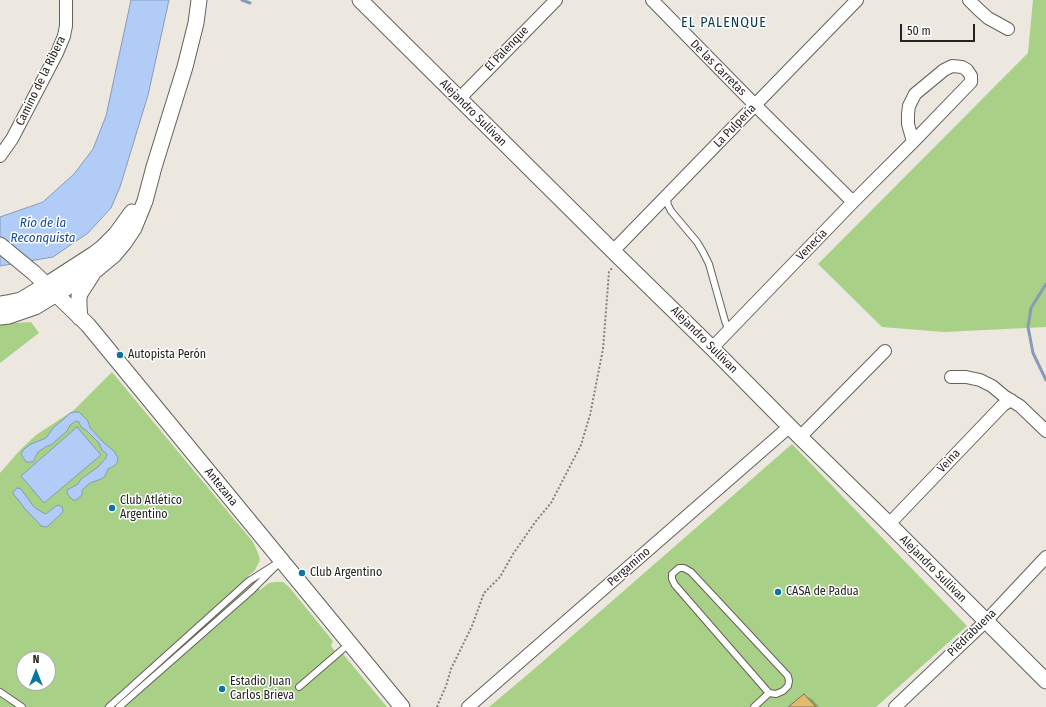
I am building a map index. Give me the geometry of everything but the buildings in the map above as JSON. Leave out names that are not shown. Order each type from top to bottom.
[{"type":"street","name":"Camino de la Ribera","points":[[0,156],[12,140],[57,53],[64,36],[66,26],[66,0]]},
{"type":"street","points":[[0,304],[20,300],[51,290],[96,270],[114,255],[134,228],[145,201],[189,52],[196,23],[199,0]]},
{"type":"street","name":"Alejandro Sullivan","points":[[360,0],[1046,681]]},
{"type":"street","name":"El Palenque","points":[[459,99],[556,0]]},
{"type":"street","name":"De las Carretas","points":[[652,0],[853,202]]},
{"type":"street","name":"La Pulpería","points":[[616,254],[666,196],[857,0]]},
{"type":"street","points":[[969,0],[988,18],[1008,29]]},
{"type":"street","name":"Venecia","points":[[712,348],[853,202],[913,142],[971,82],[971,76],[967,70],[962,67],[952,66],[944,70],[915,94],[909,106],[908,114],[908,124],[913,142]]},
{"type":"street","points":[[35,307],[51,290],[109,241],[124,224],[150,182]]},
{"type":"street","name":"Antezana","points":[[0,245],[34,273],[88,325],[402,707]]},
{"type":"street","points":[[0,317],[9,316],[35,307],[53,305],[75,313],[79,307],[79,296],[96,270]]},
{"type":"street","points":[[800,437],[885,351]]},
{"type":"street","points":[[951,377],[966,377],[980,380],[992,386],[1020,406],[1046,431]]},
{"type":"street","name":"Veina","points":[[889,524],[1003,405],[1011,400]]},
{"type":"street","name":"Pergamino","points":[[468,707],[790,426]]},
{"type":"street","name":"Piedrabuena","points":[[895,707],[986,621],[1046,557]]},
{"type":"lane","points":[[666,196],[671,211],[698,242],[709,264],[729,331]]},
{"type":"lane","points":[[109,707],[249,582],[282,560]]},
{"type":"lane","points":[[119,707],[252,590],[282,560]]},
{"type":"lane","points":[[679,568],[684,568],[691,572],[788,676],[788,686],[783,691],[776,694],[769,693],[675,585],[672,580],[672,574],[679,568]]},
{"type":"lane","points":[[299,687],[350,643]]},
{"type":"lane","points":[[0,692],[22,707]]},
{"type":"lane","points":[[754,707],[769,693]]},
{"type":"path","points":[[437,707],[451,669],[472,626],[484,593],[500,577],[513,554],[551,503],[581,444],[590,415],[603,349],[609,272],[616,254]]},
{"type":"green space","points":[[1033,0],[1046,0],[1046,327],[944,332],[882,327],[818,264],[1028,53]]},
{"type":"green space","points":[[31,322],[39,333],[0,363],[0,324]]},
{"type":"green space","name":"Club Atlético Argentino","points":[[112,372],[253,542],[260,560],[255,570],[248,576],[260,590],[269,583],[275,582],[283,582],[289,587],[333,641],[331,646],[337,654],[343,654],[387,707],[0,707],[0,473],[19,451],[36,435],[74,410]]},
{"type":"green space","name":"CASA de Padua","points":[[792,444],[967,626],[876,707],[489,707],[533,670]]},
{"type":"water","name":"Río de la Reconquista","points":[[131,0],[169,0],[148,95],[120,187],[111,208],[88,233],[53,257],[0,266],[0,217],[43,202],[74,174],[93,149],[106,116]]},
{"type":"water","points":[[79,412],[88,421],[90,428],[114,451],[118,458],[117,463],[108,469],[105,476],[90,483],[82,490],[82,495],[76,500],[73,500],[67,493],[67,490],[78,484],[81,479],[98,467],[107,455],[102,450],[99,443],[81,427],[79,422],[76,421],[70,425],[67,431],[51,445],[38,452],[33,462],[26,462],[21,454],[24,449],[31,444],[46,438],[54,427],[70,413]]},
{"type":"water","points":[[77,427],[101,455],[44,503],[21,476]]},
{"type":"water","points":[[17,488],[21,489],[34,507],[43,513],[46,514],[59,505],[62,507],[63,511],[47,527],[41,526],[14,495],[13,492]]},
{"type":"waterway","points":[[242,0],[250,3]]},
{"type":"waterway","points":[[1046,284],[1031,308],[1028,327],[1033,353],[1046,380]]},
{"type":"place","name":"Autopista Perón","points":[[120,355]]},
{"type":"place","name":"Club Atlético Argentino","points":[[112,508]]},
{"type":"place","name":"Club Argentino","points":[[302,573]]},
{"type":"place","name":"CASA de Padua","points":[[778,592]]},
{"type":"place","name":"Estadio Juan Carlos Brieva","points":[[222,689]]},
{"type":"district","name":"EL PALENQUE","points":[[724,23]]}]
